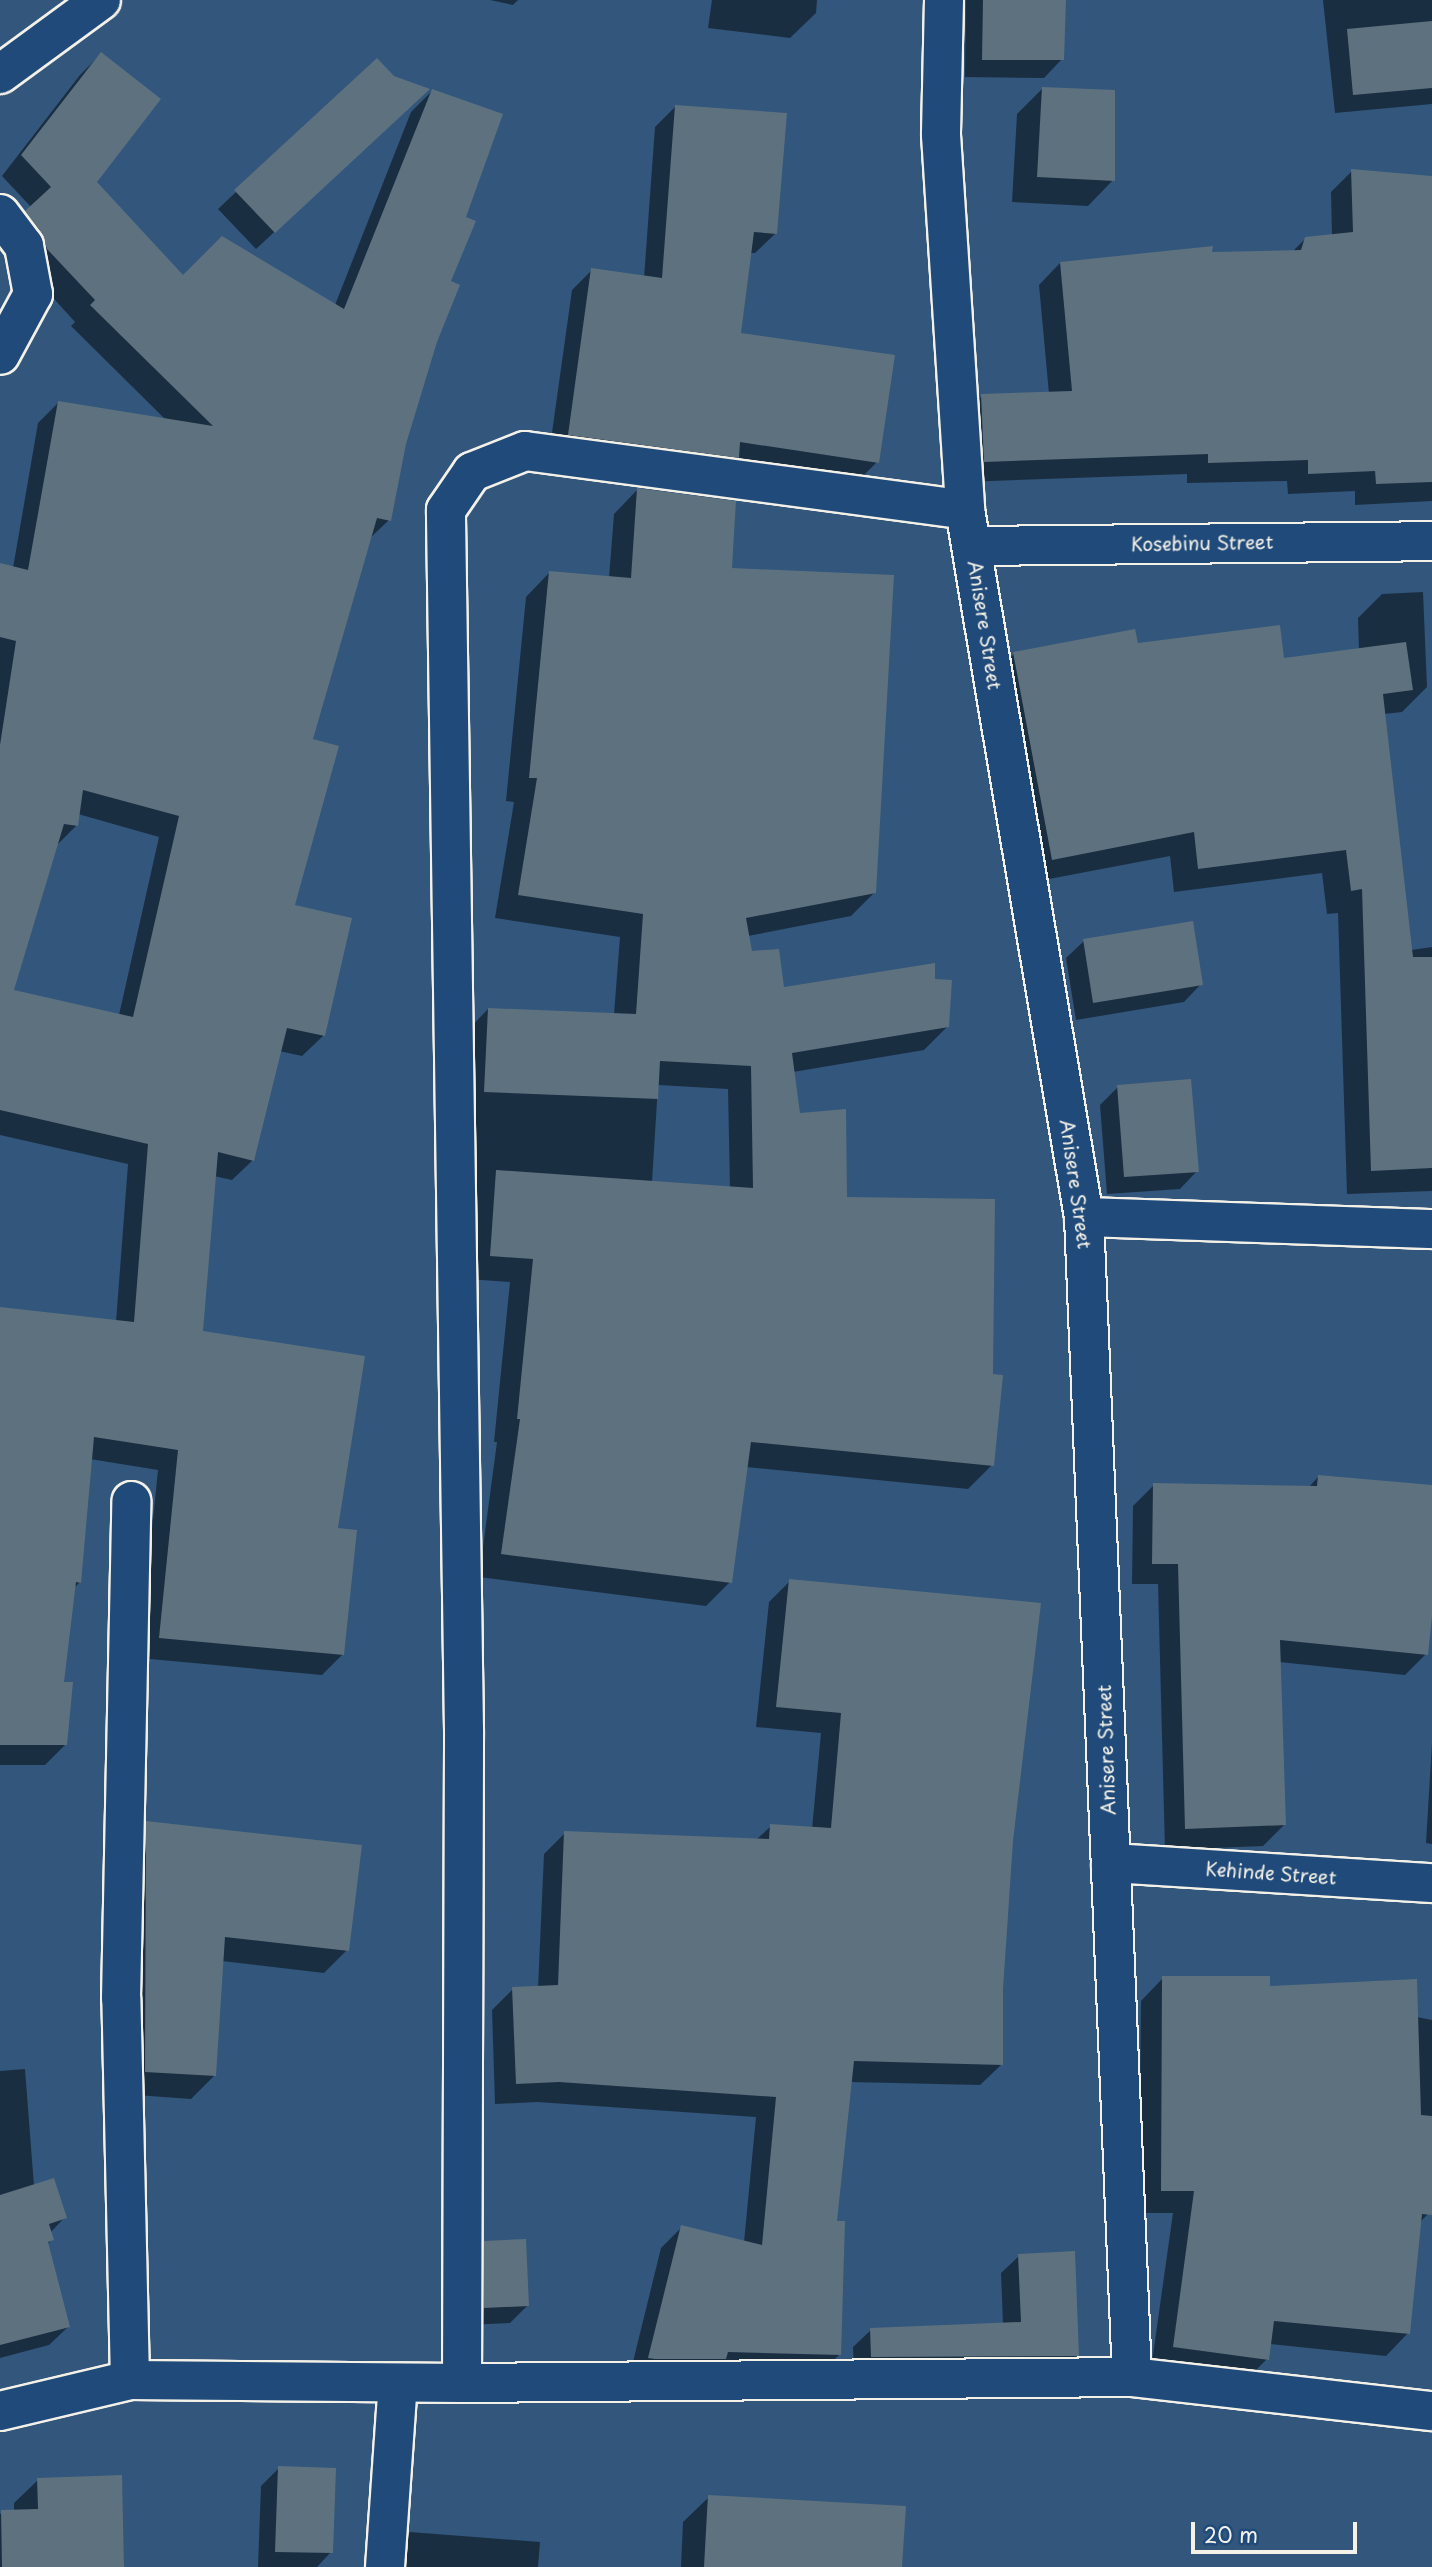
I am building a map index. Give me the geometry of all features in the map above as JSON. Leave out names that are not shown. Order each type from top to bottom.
[{"type":"street","points":[[0,74],[101,0]]},
{"type":"street","name":"Anisere Street","points":[[944,0],[941,135],[968,528],[1084,1217],[1132,2377]]},
{"type":"street","points":[[0,214],[24,246],[33,294],[0,355]]},
{"type":"street","name":"Kosebinu Street","points":[[462,2383],[464,1730],[446,510],[472,472],[525,451],[968,528],[1432,541]]},
{"type":"street","points":[[1084,1217],[1432,1229]]},
{"type":"street","points":[[130,2380],[121,1998],[131,1501]]},
{"type":"street","name":"Kehinde Street","points":[[1111,1863],[1432,1883]]},
{"type":"street","points":[[0,2411],[130,2380],[462,2383],[1132,2377],[1432,2411]]},
{"type":"street","points":[[385,2567],[398,2382]]},
{"type":"building","points":[[983,0],[1066,0],[1064,60],[982,60]]},
{"type":"building","points":[[1432,21],[1432,88],[1353,95],[1347,29]]},
{"type":"building","points":[[101,52],[161,99],[97,182],[183,275],[222,236],[344,309],[432,89],[503,114],[466,217],[476,221],[451,281],[460,285],[437,342],[406,444],[391,521],[377,518],[313,739],[339,746],[295,905],[352,918],[325,1036],[287,1028],[254,1161],[218,1152],[203,1331],[365,1356],[338,1528],[357,1530],[344,1655],[159,1638],[178,1450],[94,1437],[81,1583],[76,1582],[64,1682],[73,1682],[67,1745],[0,1745],[0,1307],[134,1322],[148,1144],[0,1110],[0,745],[16,641],[0,637],[0,563],[28,570],[58,401],[213,426],[90,305],[95,300],[47,249],[42,233],[25,211],[51,187],[21,155]],"holes":[[[83,790],[179,816],[133,1017],[14,990],[64,824],[78,826]]]},
{"type":"building","points":[[377,58],[394,76],[430,89],[275,233],[234,190]]},
{"type":"building","points":[[1042,87],[1115,90],[1115,181],[1037,177]]},
{"type":"building","points":[[675,105],[787,113],[777,234],[754,232],[741,333],[895,355],[879,463],[740,442],[739,458],[568,435],[591,268],[662,278]]},
{"type":"building","points":[[1351,169],[1432,176],[1432,482],[1376,484],[1375,471],[1308,474],[1308,460],[1208,463],[1208,454],[984,462],[981,394],[1072,391],[1060,262],[1213,246],[1212,252],[1301,250],[1305,237],[1353,232]]},
{"type":"building","points":[[637,488],[736,501],[732,568],[894,575],[876,893],[746,918],[752,951],[779,949],[784,987],[935,963],[935,979],[952,980],[949,1027],[792,1053],[800,1113],[846,1109],[847,1197],[995,1199],[993,1374],[1003,1375],[994,1466],[751,1442],[732,1583],[501,1554],[520,1419],[517,1419],[533,1259],[490,1256],[496,1170],[753,1188],[751,1066],[660,1061],[658,1099],[484,1092],[488,1008],[636,1014],[643,914],[518,895],[537,778],[529,778],[549,571],[631,578]]},
{"type":"building","points":[[1280,625],[1284,658],[1406,642],[1413,690],[1383,694],[1413,957],[1432,957],[1432,1168],[1371,1171],[1362,889],[1351,891],[1346,850],[1198,869],[1194,832],[1052,860],[1013,652],[1135,629],[1138,643]]},
{"type":"building","points":[[1193,921],[1203,985],[1093,1003],[1083,939]]},
{"type":"building","points":[[1191,1079],[1199,1172],[1124,1177],[1117,1085]]},
{"type":"building","points":[[1318,1475],[1432,1485],[1432,1616],[1428,1655],[1280,1640],[1286,1825],[1185,1829],[1178,1564],[1152,1564],[1153,1483],[1317,1486]]},
{"type":"building","points":[[789,1579],[1041,1603],[1013,1841],[1003,1989],[1003,2065],[854,2061],[837,2221],[845,2221],[841,2355],[728,2352],[726,2359],[648,2358],[681,2225],[762,2245],[776,2097],[559,2082],[516,2084],[512,1987],[558,1985],[564,1831],[769,1839],[770,1824],[831,1828],[841,1713],[776,1707]]},
{"type":"building","points":[[146,1821],[362,1845],[349,1951],[225,1937],[216,2076],[145,2072]]},
{"type":"building","points":[[1162,1976],[1270,1976],[1270,1986],[1417,1979],[1421,2115],[1432,2116],[1432,2215],[1422,2214],[1410,2334],[1274,2321],[1269,2360],[1173,2347],[1194,2191],[1161,2191]]},
{"type":"building","points":[[54,2178],[67,2218],[49,2224],[54,2240],[48,2242],[70,2327],[0,2345],[0,2195]]},
{"type":"building","points":[[526,2239],[529,2306],[484,2308],[484,2241]]},
{"type":"building","points":[[1075,2251],[1079,2356],[871,2357],[870,2328],[1021,2322],[1018,2254]]},
{"type":"building","points":[[278,2466],[336,2468],[333,2553],[275,2552]]},
{"type":"building","points":[[122,2475],[124,2567],[2,2567],[1,2510],[38,2509],[37,2478]]},
{"type":"building","points":[[708,2495],[906,2506],[902,2567],[704,2567]]}]
